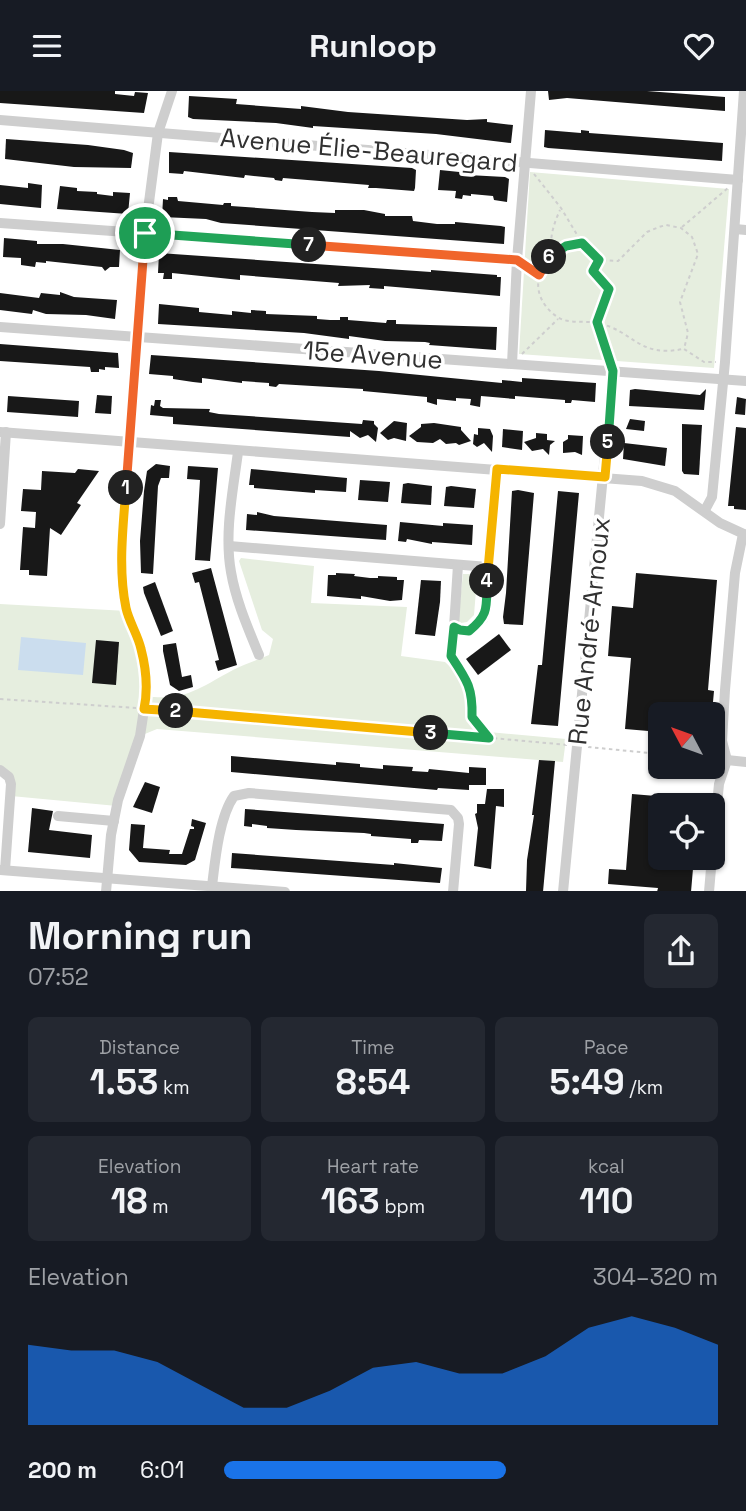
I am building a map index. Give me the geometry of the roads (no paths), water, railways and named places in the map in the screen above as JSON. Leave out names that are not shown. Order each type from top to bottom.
[{"type":"street","points":[[106,891],[118,800],[140,736],[144,709],[146,670],[127,611],[122,580],[121,542],[145,233],[158,133],[172,91]]},
{"type":"street","points":[[512,363],[530,91]]},
{"type":"street","points":[[705,510],[712,497],[722,379],[741,229],[738,180],[744,91]]},
{"type":"street","name":"Avenue Élie-Beauregard","points":[[0,120],[738,180]]},
{"type":"street","points":[[0,223],[517,260]]},
{"type":"street","name":"15e Avenue","points":[[0,327],[746,381]]},
{"type":"street","name":"Rue André-Arnoux","points":[[564,891],[613,371]]},
{"type":"street","points":[[0,524],[3,432],[238,452],[605,477],[666,487],[688,498],[720,523],[744,535],[734,582],[725,690],[722,741],[727,761],[718,793]]},
{"type":"street","points":[[238,452],[230,516],[231,572],[240,606],[259,655]]},
{"type":"street","points":[[458,565],[454,627],[469,631],[483,619],[485,613],[497,469]]},
{"type":"street","points":[[229,546],[488,567]]},
{"type":"street","points":[[727,761],[746,762]]},
{"type":"street","points":[[0,770],[9,777],[11,784],[3,870],[285,891]]},
{"type":"street","points":[[212,886],[227,809],[234,796],[249,793],[451,810],[459,824],[453,891]]},
{"type":"street","points":[[58,816],[114,821]]},
{"type":"street","points":[[709,891],[711,870]]},
{"type":"water","points":[[21,637],[86,643],[83,675],[18,670]]}]
